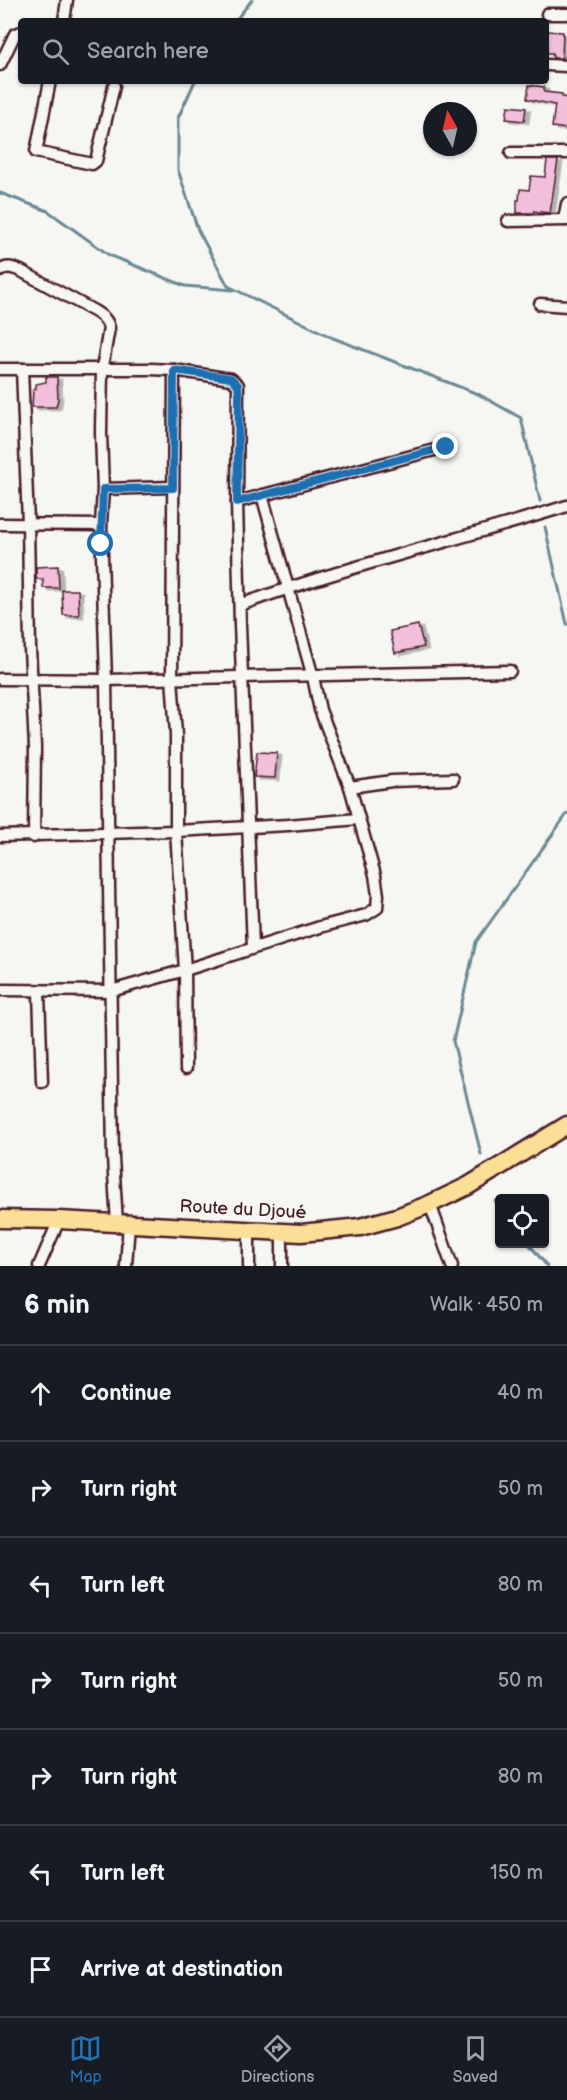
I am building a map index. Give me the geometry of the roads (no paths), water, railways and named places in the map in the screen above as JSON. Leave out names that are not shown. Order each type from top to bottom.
[{"type":"main road","name":"Route du Djoué","points":[[0,1219],[123,1223],[282,1233],[360,1227],[398,1217],[468,1186],[567,1125]]},
{"type":"street","points":[[64,18],[67,0]]},
{"type":"street","points":[[547,14],[567,14]]},
{"type":"street","points":[[0,65],[15,34],[18,33]]},
{"type":"street","points":[[549,65],[567,66]]},
{"type":"street","points":[[49,84],[36,152],[92,164],[96,161],[114,86]]},
{"type":"street","points":[[511,153],[567,153]]},
{"type":"street","points":[[508,221],[566,220],[567,204]]},
{"type":"street","points":[[0,271],[9,267],[21,271],[104,317],[109,328],[102,369],[101,525],[106,680],[113,1158],[123,1223],[126,1266]]},
{"type":"street","points":[[540,304],[567,306]]},
{"type":"street","points":[[0,369],[174,370],[231,378],[238,385],[237,502],[253,947]]},
{"type":"street","points":[[22,369],[35,747],[34,837]]},
{"type":"street","points":[[174,370],[172,678],[176,734],[177,831],[185,970],[186,1068]]},
{"type":"street","points":[[237,502],[446,447]]},
{"type":"street","points":[[103,489],[173,488]]},
{"type":"street","points":[[0,990],[111,991],[366,915],[377,908],[378,894],[375,875],[350,787],[320,710],[313,677],[262,495]]},
{"type":"street","points":[[240,604],[287,588],[567,506]]},
{"type":"street","points":[[0,524],[101,525]]},
{"type":"street","points":[[0,679],[313,677],[510,671]]},
{"type":"street","points":[[350,787],[392,781],[453,779]]},
{"type":"street","points":[[0,836],[34,837],[177,831],[358,819]]},
{"type":"street","points":[[39,992],[42,1082]]},
{"type":"street","points":[[430,1204],[452,1266]]},
{"type":"street","points":[[39,1266],[59,1220]]},
{"type":"street","points":[[249,1231],[249,1266]]},
{"type":"street","points":[[282,1233],[282,1266]]},
{"type":"waterway","points":[[237,18],[252,0]]},
{"type":"waterway","points":[[194,84],[178,118],[178,170],[198,230],[228,286],[333,338],[478,394],[521,418],[540,501]]},
{"type":"waterway","points":[[0,193],[48,211],[109,255],[185,286],[233,290]]},
{"type":"waterway","points":[[545,527],[567,624]]},
{"type":"waterway","points":[[481,1154],[453,1041],[476,942],[567,814]]},
{"type":"waterway","points":[[532,1248],[547,1266]]}]
